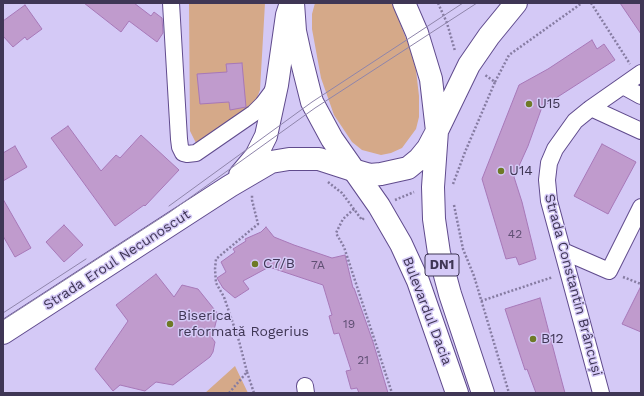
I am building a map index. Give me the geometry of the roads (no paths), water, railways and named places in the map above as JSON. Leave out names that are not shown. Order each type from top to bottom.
[{"type":"main road","name":"Strada Eroul Necunoscut","points":[[230,186],[250,165],[261,148],[266,136],[277,85],[287,15],[292,3]]},
{"type":"main road","name":"Bulevardul Dacia","points":[[292,3],[295,31],[312,102],[332,139],[379,206],[401,244],[418,281],[457,393]]},
{"type":"main road","name":"Bulevardul Dacia","points":[[404,3],[417,33],[431,79],[437,131],[433,187],[434,219],[439,253],[450,294],[483,393]]},
{"type":"main road","points":[[353,170],[370,175],[381,174],[408,168],[419,159],[428,148],[469,65],[516,3]]},
{"type":"main road","name":"Strada Eroul Necunoscut","points":[[3,333],[230,186],[272,162],[289,159],[319,159],[353,170]]},
{"type":"street","points":[[167,4],[179,139],[180,147],[183,153],[196,153],[254,113],[269,97],[277,85]]},
{"type":"street","name":"Strada Constantin Brâncuși","points":[[601,393],[549,200],[546,180],[549,163],[555,148],[575,121],[591,108],[639,75]]},
{"type":"street","points":[[623,86],[641,96]]},
{"type":"street","points":[[591,108],[641,131]]},
{"type":"street","points":[[563,251],[609,272],[641,207]]},
{"type":"tram line","points":[[169,206],[312,102],[463,3]]},
{"type":"tram line","points":[[3,320],[170,212],[315,108],[477,3]]},
{"type":"tram line","points":[[3,313],[86,259]]},
{"type":"place","name":"U15","points":[[529,104]]},
{"type":"place","name":"U14","points":[[501,171]]},
{"type":"place","name":"C7/B","points":[[255,264]]},
{"type":"place","name":"Biserica reformată Rogerius","points":[[170,324]]},
{"type":"place","name":"B12","points":[[533,339]]}]
